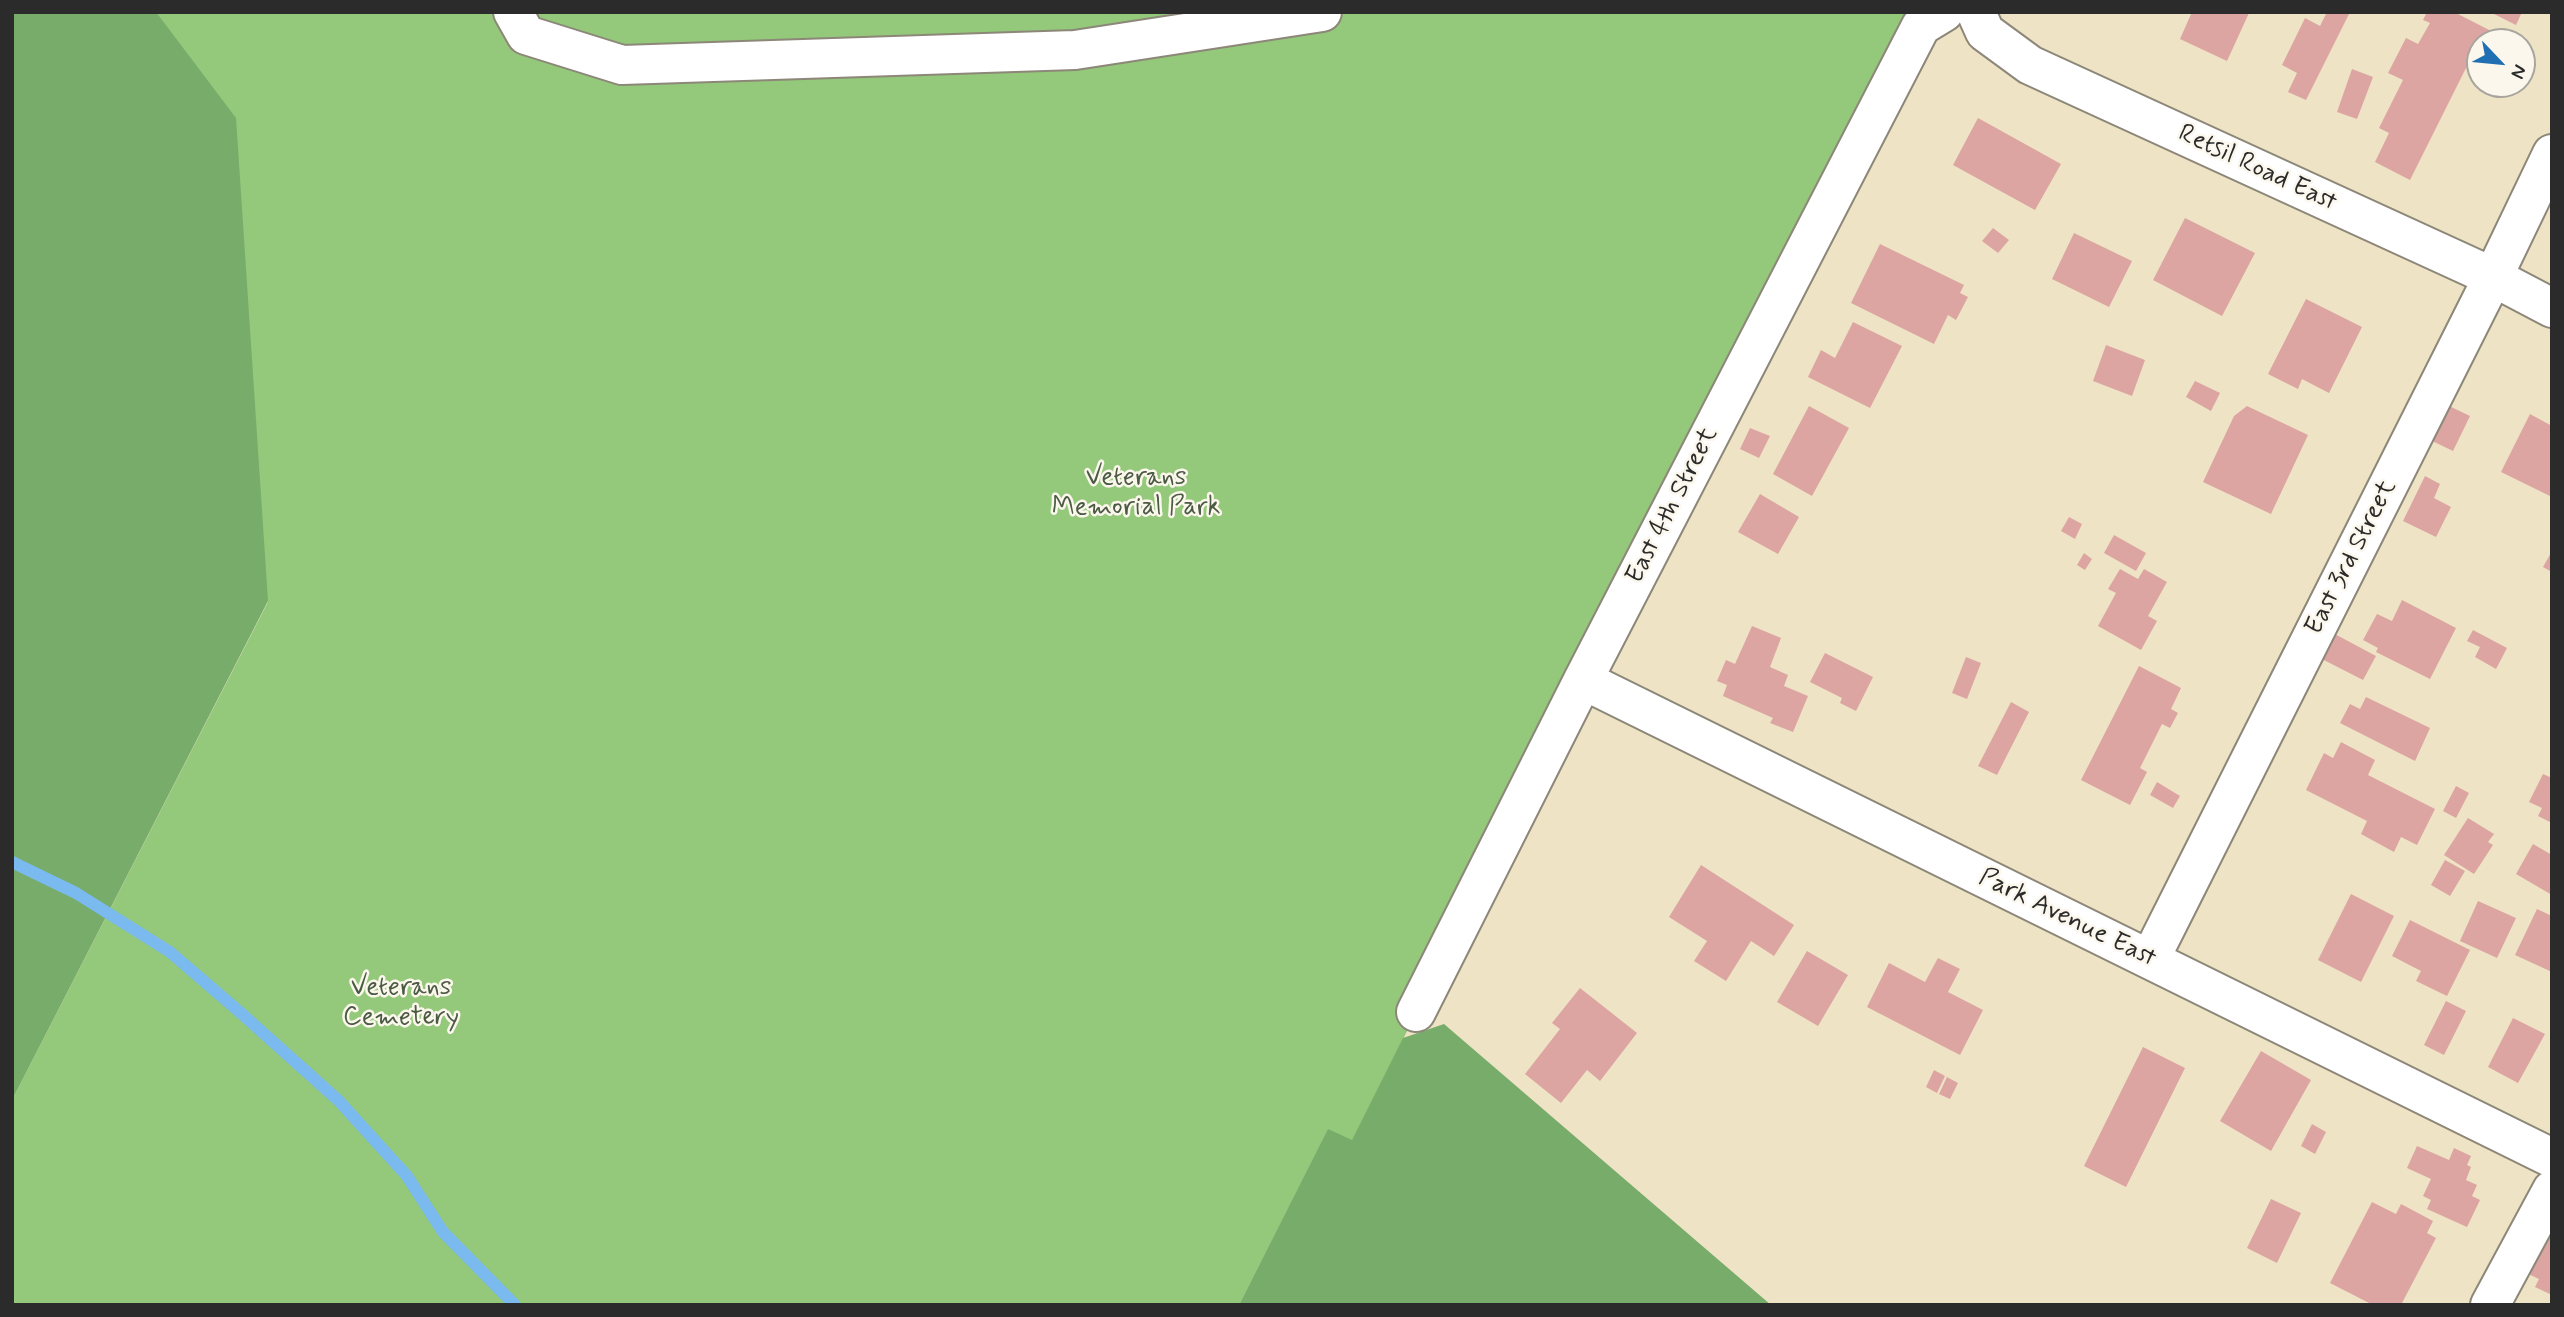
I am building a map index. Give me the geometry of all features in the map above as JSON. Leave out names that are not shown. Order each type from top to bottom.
[{"type":"street","points":[[513,12],[526,35],[622,65],[1075,50],[1322,12]]},
{"type":"street","name":"East 4th Street","points":[[1416,1012],[1583,680],[1921,26],[1944,12]]},
{"type":"street","name":"Retsil Road East","points":[[1976,12],[1985,32],[2031,65],[2493,277],[2552,308]]},
{"type":"street","name":"East 3rd Street","points":[[2150,959],[2493,277],[2552,154]]},
{"type":"street","name":"Park Avenue East","points":[[1583,680],[2552,1158]]},
{"type":"street","points":[[2490,1305],[2552,1190]]},
{"type":"green space","name":"Veterans Memorial Park","points":[[12,12],[1944,12],[1583,680],[1352,1141],[1328,1130],[1239,1305],[12,1305],[12,1100],[268,602]]},
{"type":"green space","points":[[12,12],[156,12],[236,118],[268,601],[12,1100]]},
{"type":"green space","points":[[1444,1024],[1771,1305],[1239,1305],[1328,1129],[1352,1140],[1403,1038]]},
{"type":"building","points":[[2192,12],[2249,13],[2227,61],[2180,39]]},
{"type":"building","points":[[2327,12],[2350,12],[2306,100],[2288,92],[2297,73],[2282,65],[2305,18],[2320,26]]},
{"type":"building","points":[[2427,12],[2454,12],[2485,28],[2466,28],[2466,68],[2410,180],[2375,162],[2389,133],[2379,128],[2403,80],[2388,73],[2406,38],[2418,44],[2430,23],[2423,20]]},
{"type":"building","points":[[2490,12],[2522,12],[2516,25]]},
{"type":"building","points":[[2352,69],[2373,77],[2357,119],[2337,112]]},
{"type":"building","points":[[1978,118],[2061,164],[2035,210],[1953,165]]},
{"type":"building","points":[[2185,218],[2255,253],[2222,316],[2153,280]]},
{"type":"building","points":[[1993,228],[2009,240],[1998,253],[1982,241]]},
{"type":"building","points":[[2074,233],[2132,261],[2109,307],[2052,279]]},
{"type":"building","points":[[1880,244],[1964,285],[1960,293],[1968,297],[1956,320],[1948,315],[1934,344],[1851,303]]},
{"type":"building","points":[[2306,299],[2362,327],[2329,393],[2302,379],[2298,389],[2268,374]]},
{"type":"building","points":[[1853,322],[1902,346],[1870,408],[1808,377],[1821,350],[1835,358]]},
{"type":"building","points":[[2106,345],[2145,360],[2132,396],[2093,381]]},
{"type":"building","points":[[2195,381],[2220,393],[2211,411],[2186,397]]},
{"type":"building","points":[[2445,404],[2470,416],[2453,451],[2428,439]]},
{"type":"building","points":[[1809,406],[1849,428],[1812,496],[1773,474]]},
{"type":"building","points":[[2247,406],[2308,435],[2271,514],[2203,482],[2234,416]]},
{"type":"building","points":[[2530,414],[2552,426],[2552,497],[2501,472]]},
{"type":"building","points":[[1750,428],[1770,436],[1759,458],[1740,449]]},
{"type":"building","points":[[2425,476],[2440,484],[2434,498],[2451,507],[2436,537],[2403,521]]},
{"type":"building","points":[[1760,494],[1799,517],[1778,554],[1738,532]]},
{"type":"building","points":[[2069,517],[2082,524],[2075,539],[2061,531]]},
{"type":"building","points":[[2114,535],[2146,553],[2136,571],[2104,553]]},
{"type":"building","points":[[2552,551],[2552,572],[2543,567]]},
{"type":"building","points":[[2084,553],[2092,559],[2085,570],[2077,565]]},
{"type":"building","points":[[2120,569],[2138,579],[2144,569],[2167,582],[2148,616],[2157,621],[2141,650],[2098,626],[2116,593],[2108,589]]},
{"type":"building","points":[[2402,600],[2456,628],[2430,679],[2376,652],[2378,648],[2363,640],[2377,614],[2392,621]]},
{"type":"building","points":[[1752,626],[1781,638],[1770,667],[1788,675],[1784,686],[1808,696],[1793,732],[1770,723],[1773,718],[1723,696],[1727,685],[1717,681],[1726,660],[1735,664]]},
{"type":"building","points":[[2473,630],[2507,648],[2496,669],[2475,657],[2480,647],[2467,641]]},
{"type":"building","points":[[2331,632],[2376,656],[2363,680],[2318,657]]},
{"type":"building","points":[[1825,653],[1873,677],[1856,711],[1840,703],[1842,698],[1810,682]]},
{"type":"building","points":[[1966,657],[1981,663],[1967,699],[1952,693]]},
{"type":"building","points":[[2139,666],[2181,688],[2171,709],[2178,713],[2170,728],[2162,724],[2140,768],[2147,772],[2130,805],[2081,780]]},
{"type":"building","points":[[2366,697],[2430,728],[2415,761],[2340,723],[2350,704],[2360,709]]},
{"type":"building","points":[[2011,702],[2029,712],[1997,775],[1978,766]]},
{"type":"building","points":[[2341,742],[2375,760],[2368,775],[2435,809],[2417,845],[2401,837],[2394,852],[2361,834],[2367,821],[2306,790],[2324,753],[2333,758]]},
{"type":"building","points":[[2543,774],[2552,778],[2552,823],[2538,816],[2542,808],[2529,802]]},
{"type":"building","points":[[2157,782],[2180,796],[2173,808],[2150,795]]},
{"type":"building","points":[[2456,786],[2469,793],[2456,818],[2443,811]]},
{"type":"building","points":[[2468,818],[2494,834],[2488,842],[2493,845],[2474,874],[2444,855]]},
{"type":"building","points":[[2533,844],[2552,855],[2552,895],[2516,874]]},
{"type":"building","points":[[2445,860],[2465,871],[2450,896],[2431,885]]},
{"type":"building","points":[[1701,865],[1794,925],[1774,956],[1751,941],[1726,981],[1694,961],[1707,941],[1669,917]]},
{"type":"building","points":[[2351,894],[2394,916],[2361,982],[2318,960]]},
{"type":"building","points":[[2478,901],[2516,918],[2497,958],[2460,941]]},
{"type":"building","points":[[2537,909],[2552,916],[2552,972],[2515,955]]},
{"type":"building","points":[[2410,920],[2470,950],[2447,996],[2416,981],[2421,971],[2392,956]]},
{"type":"building","points":[[1807,951],[1848,975],[1818,1026],[1777,1002]]},
{"type":"building","points":[[1938,958],[1960,969],[1948,992],[1983,1010],[1960,1055],[1867,1007],[1889,963],[1925,982]]},
{"type":"building","points":[[1580,988],[1637,1033],[1600,1081],[1587,1070],[1561,1103],[1525,1074],[1560,1029],[1552,1023]]},
{"type":"building","points":[[2446,1001],[2466,1011],[2444,1055],[2424,1045]]},
{"type":"building","points":[[2513,1018],[2545,1034],[2518,1083],[2488,1067]]},
{"type":"building","points":[[2143,1047],[2185,1068],[2126,1187],[2084,1166]]},
{"type":"building","points":[[2261,1051],[2311,1080],[2271,1151],[2220,1121]]},
{"type":"building","points":[[1934,1070],[1945,1076],[1937,1093],[1926,1087]]},
{"type":"building","points":[[1947,1077],[1958,1083],[1950,1099],[1939,1094]]},
{"type":"building","points":[[2312,1124],[2326,1132],[2315,1154],[2301,1146]]},
{"type":"building","points":[[2417,1146],[2449,1160],[2454,1148],[2471,1156],[2467,1165],[2471,1167],[2466,1180],[2477,1185],[2472,1196],[2480,1200],[2467,1227],[2427,1209],[2431,1200],[2423,1196],[2431,1179],[2407,1168]]},
{"type":"building","points":[[2271,1199],[2301,1213],[2277,1263],[2247,1248]]},
{"type":"building","points":[[2372,1202],[2396,1214],[2401,1204],[2433,1221],[2427,1233],[2436,1238],[2401,1305],[2373,1305],[2330,1283]]},
{"type":"building","points":[[2546,1234],[2552,1237],[2552,1295],[2535,1287],[2539,1279],[2526,1273]]},
{"type":"waterway","points":[[12,862],[76,893],[170,952],[242,1014],[339,1101],[407,1176],[443,1232],[515,1305]]},
{"type":"park label","name":"Veterans Cemetery","points":[[401,1004]]}]
